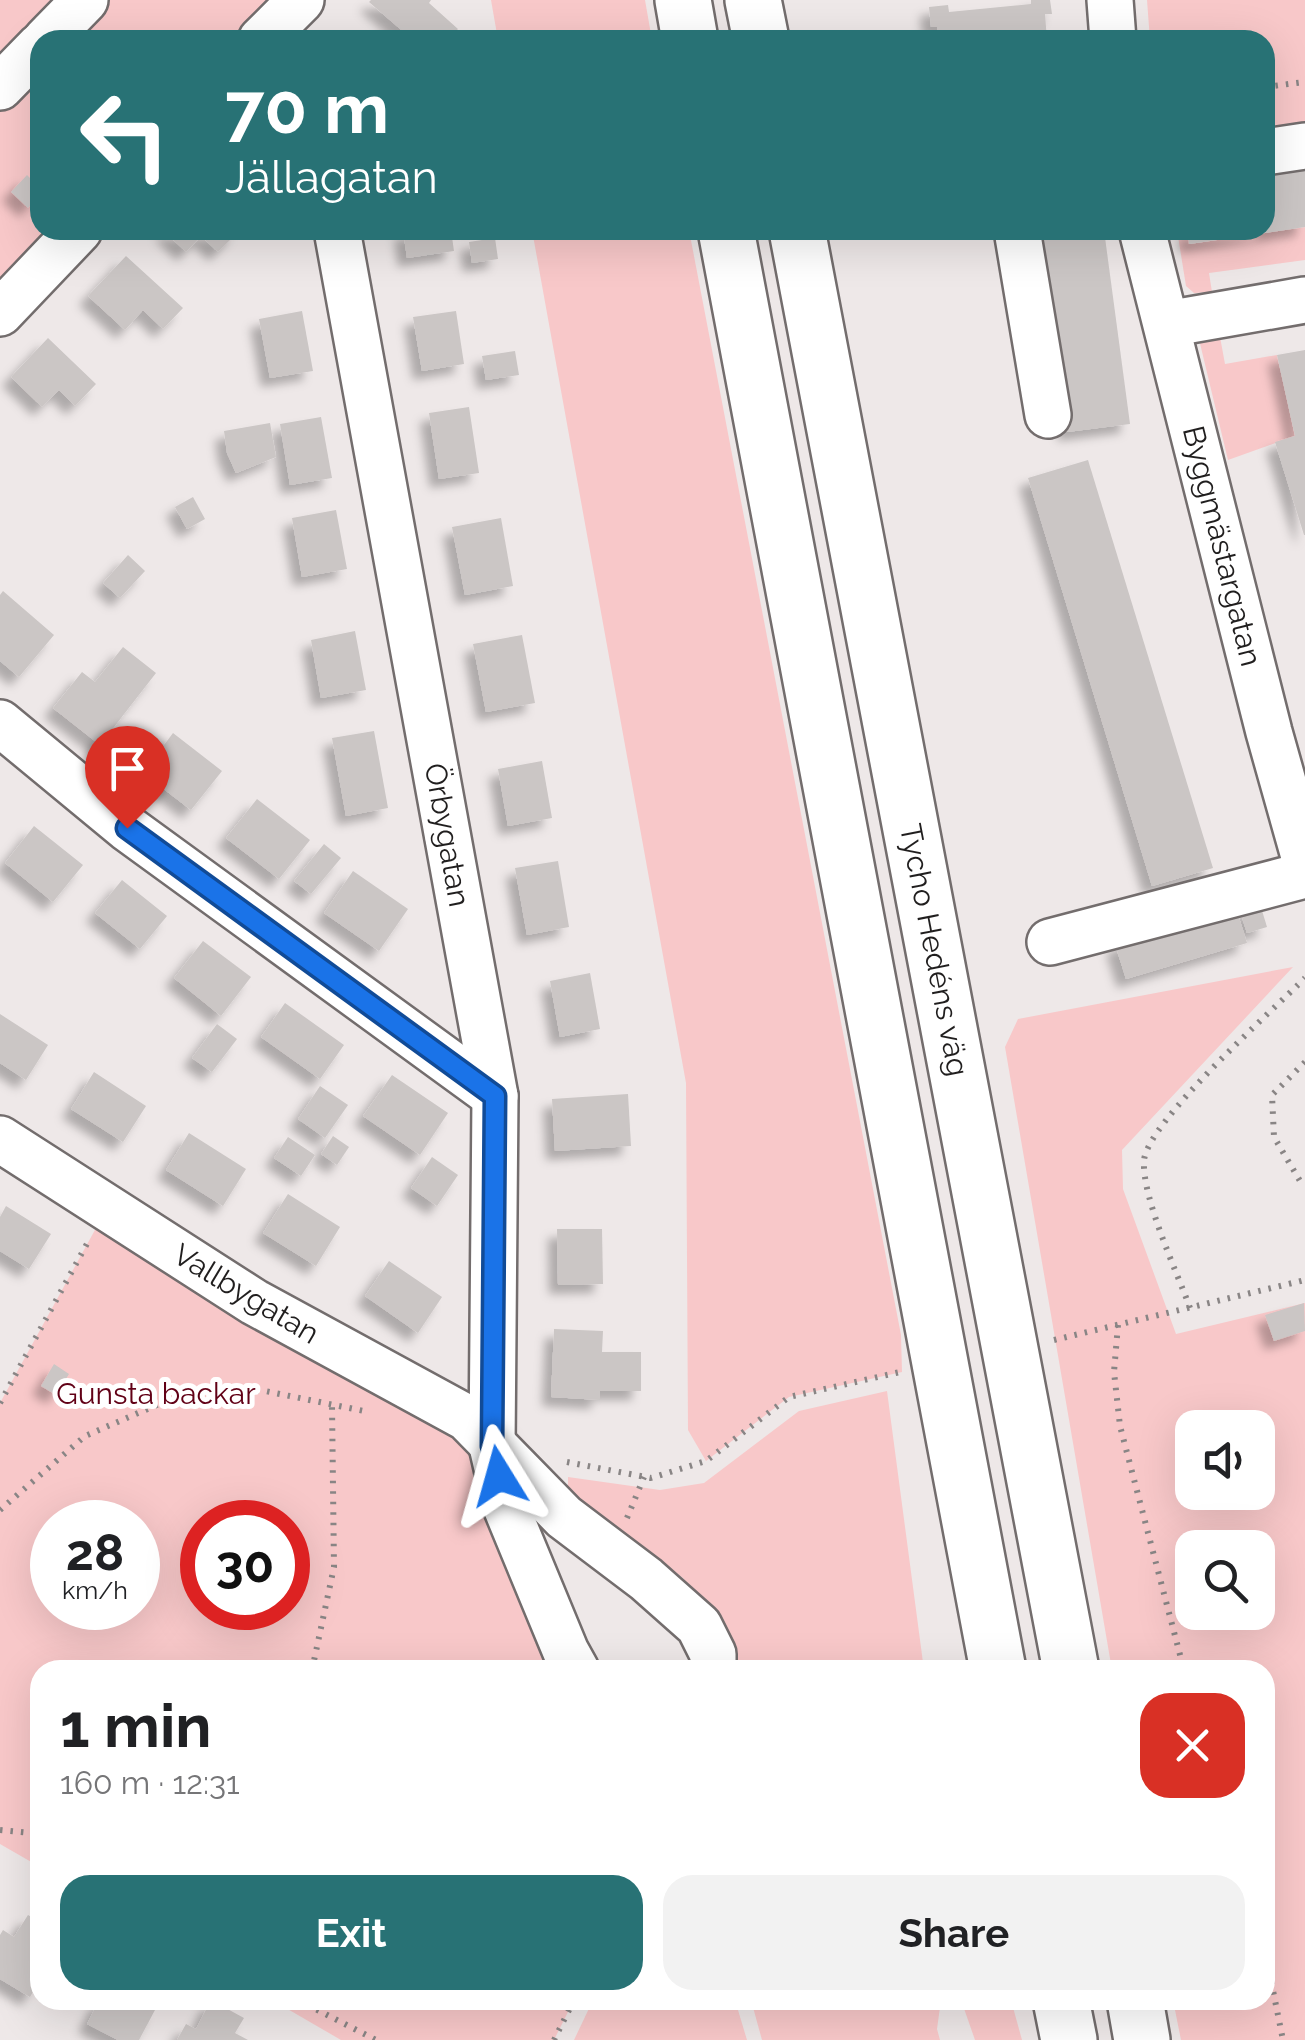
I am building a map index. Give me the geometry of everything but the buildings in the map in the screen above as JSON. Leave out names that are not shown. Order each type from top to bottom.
[{"type":"main road","points":[[683,0],[688,30]]},
{"type":"main road","points":[[753,0],[758,30]]},
{"type":"main road","points":[[728,240],[996,1660]]},
{"type":"main road","name":"Tycho Hedéns väg","points":[[799,240],[1069,1660]]},
{"type":"main road","points":[[1063,2010],[1068,2040]]},
{"type":"main road","points":[[1136,2010],[1142,2040]]},
{"type":"street","points":[[56,30],[84,0]]},
{"type":"street","points":[[271,30],[301,0]]},
{"type":"street","points":[[1110,0],[1112,30]]},
{"type":"street","points":[[0,87],[30,56]]},
{"type":"street","points":[[1275,150],[1305,146]]},
{"type":"street","points":[[0,313],[69,240]]},
{"type":"street","name":"Örbygatan","points":[[339,240],[495,1096],[492,1446]]},
{"type":"street","points":[[1019,240],[1048,415]]},
{"type":"street","name":"Byggmästargatan","points":[[1145,240],[1268,732],[1303,850]]},
{"type":"street","points":[[1167,324],[1305,300]]},
{"type":"street","points":[[0,723],[127,828],[495,1096]]},
{"type":"street","points":[[1050,942],[1303,850]]},
{"type":"street","name":"Vallbygatan","points":[[0,1139],[254,1302],[466,1418],[564,1516],[700,1626],[713,1660]]},
{"type":"street","points":[[492,1446],[506,1507],[570,1660]]},
{"type":"path","points":[[1275,86],[1305,82]]},
{"type":"path","points":[[1190,1308],[1148,1189],[1143,1158],[1164,1120],[1305,978]]},
{"type":"path","points":[[1305,1062],[1272,1095],[1274,1137],[1300,1181],[1305,1180]]},
{"type":"path","points":[[0,1403],[106,1208]]},
{"type":"path","points":[[1054,1340],[1305,1280]]},
{"type":"path","points":[[1118,1326],[1114,1372],[1120,1426],[1181,1660]]},
{"type":"path","points":[[492,1446],[652,1478],[706,1461],[789,1397],[902,1372]]},
{"type":"path","points":[[0,1510],[85,1436],[194,1389],[265,1390],[382,1415]]},
{"type":"path","points":[[314,1660],[334,1567],[332,1406]]},
{"type":"path","points":[[0,1830],[30,1833]]},
{"type":"path","points":[[1275,2000],[1283,2040]]},
{"type":"path","points":[[318,2010],[376,2040]]},
{"type":"path","points":[[554,2040],[569,2010]]},
{"type":"green space","points":[[0,0],[301,0],[271,30],[30,30],[30,240],[69,240],[0,313]]},
{"type":"green space","points":[[491,0],[645,0],[650,30],[496,30]]},
{"type":"green space","points":[[1147,0],[1305,0],[1305,138],[1275,142],[1275,30],[1149,30]]},
{"type":"green space","points":[[1305,227],[1305,260],[1209,273],[1212,292],[1194,293],[1186,286],[1179,240],[1189,240],[1190,244],[1275,240],[1275,231]]},
{"type":"green space","points":[[534,240],[691,240],[901,1335],[902,1372],[789,1397],[706,1461],[688,1430],[686,1083]]},
{"type":"green space","points":[[1218,326],[1225,364],[1277,355],[1295,436],[1228,460],[1197,331]]},
{"type":"green space","points":[[1293,967],[1122,1150],[1123,1189],[1176,1334],[1305,1303],[1305,2040],[1181,2040],[1175,2010],[1275,2010],[1275,1660],[1110,1660],[1005,1047],[1018,1019]]},
{"type":"green space","name":"Gunsta backar","points":[[107,1208],[467,1418],[572,1660],[30,1660],[30,1861],[0,1844],[0,1403]]},
{"type":"green space","points":[[887,1391],[923,1660],[731,1660],[720,1630],[683,1578],[568,1492],[568,1477],[660,1490],[704,1483],[799,1411]]},
{"type":"green space","points":[[289,2010],[569,2010],[554,2040],[341,2040]]},
{"type":"green space","points":[[588,2010],[738,2010],[747,2040],[574,2040]]},
{"type":"green space","points":[[754,2010],[940,2010],[940,2040],[762,2040]]},
{"type":"green space","points":[[964,2010],[1014,2010],[1022,2040],[975,2040]]},
{"type":"route","points":[[127,828],[495,1096],[492,1446],[499,1476]]}]
